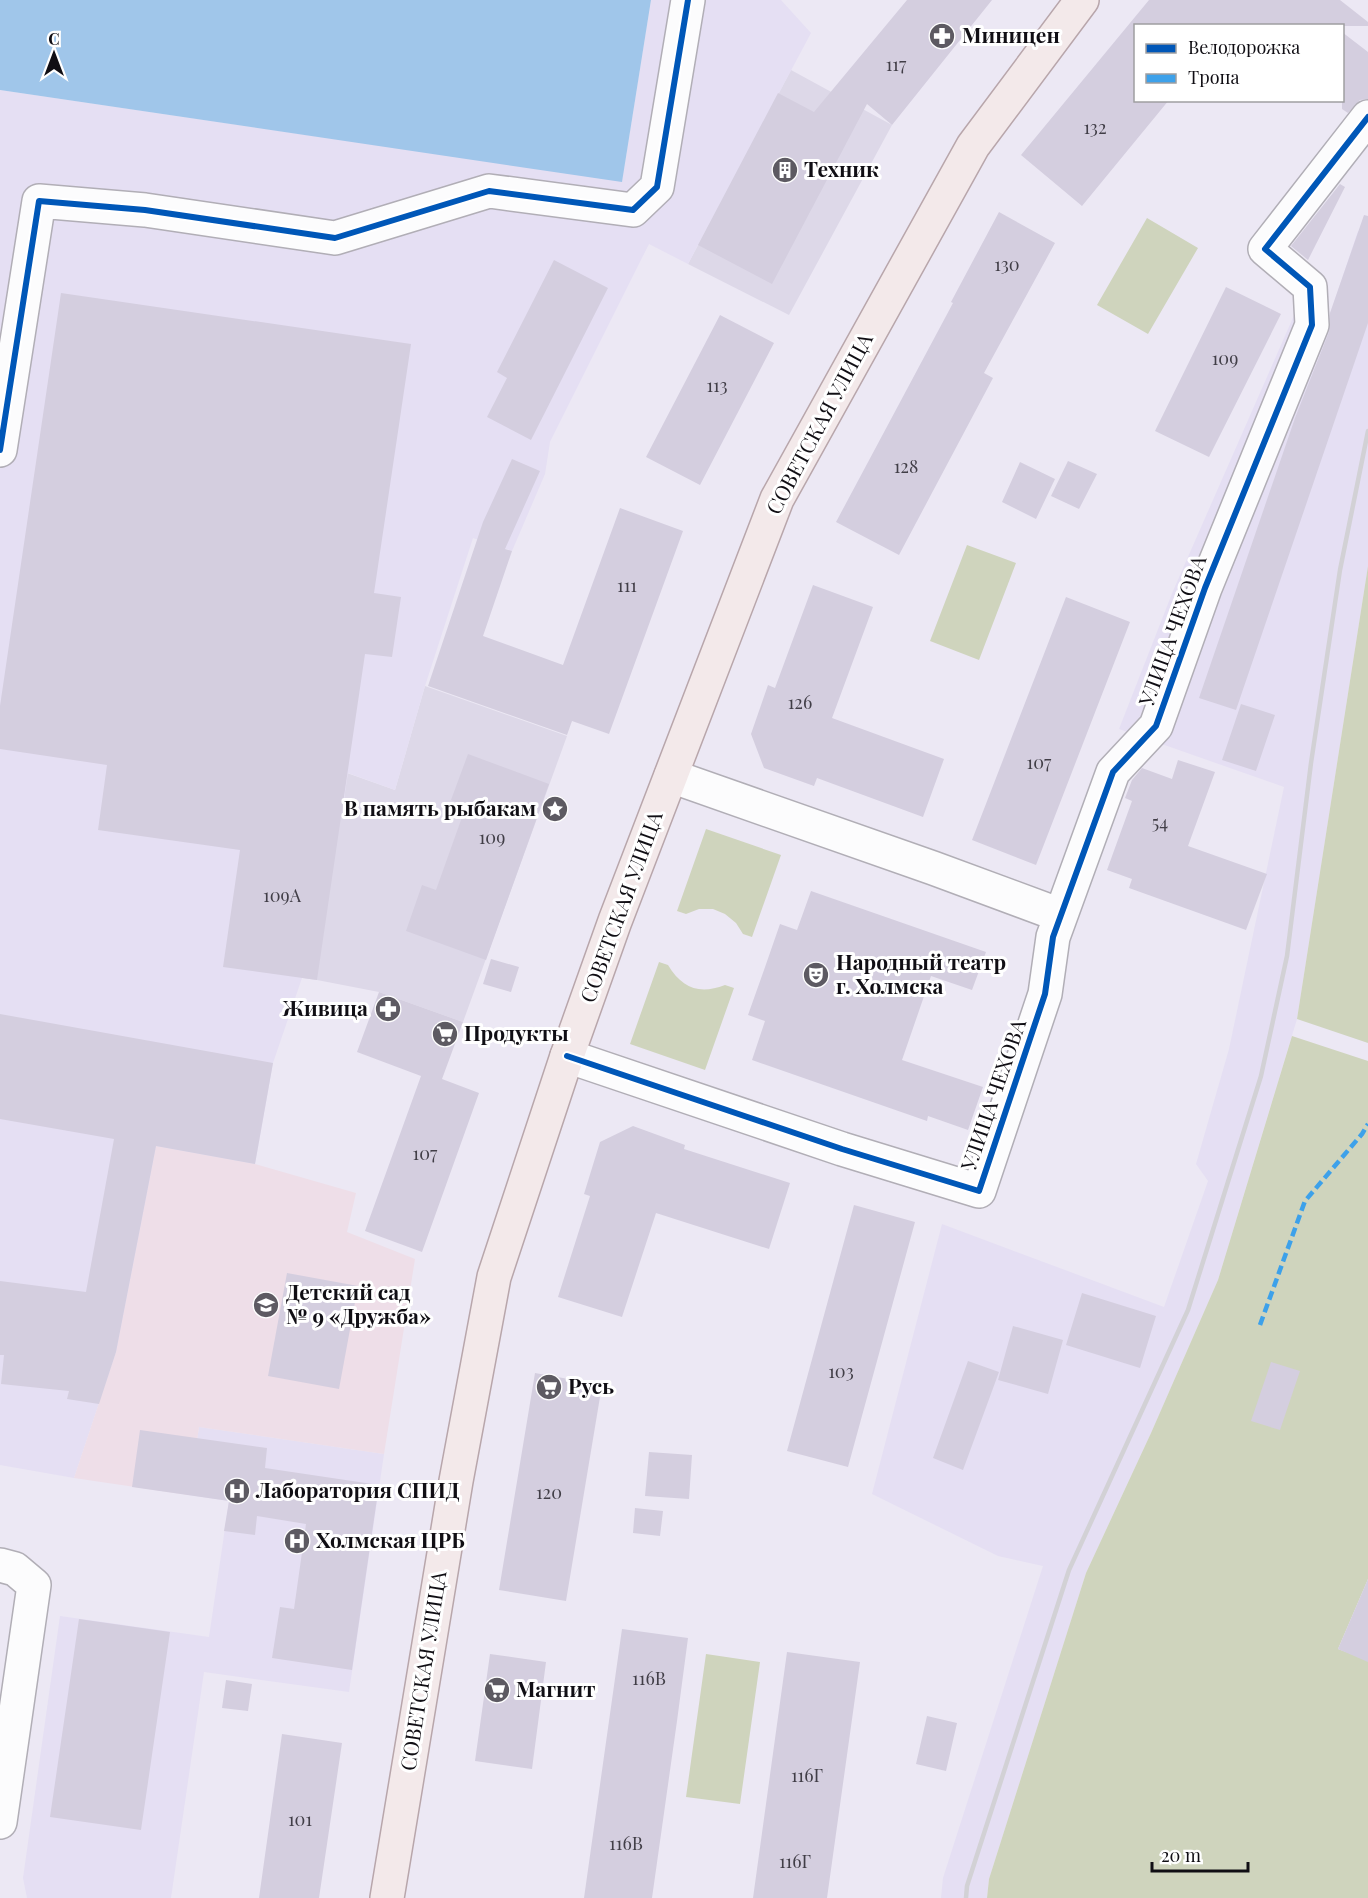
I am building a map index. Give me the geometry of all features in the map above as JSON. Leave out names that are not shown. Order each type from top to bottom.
[{"type":"main road","name":"СОВЕТСКАЯ УЛИЦА","points":[[387,1898],[456,1482],[494,1277],[567,1056],[615,921],[777,499],[973,146],[1082,0]]},
{"type":"street","points":[[0,450],[39,201],[145,210],[335,238],[489,191],[633,210],[657,188],[688,0]]},
{"type":"street","name":"УЛИЦА ЧЕХОВА","points":[[567,1056],[842,1149],[979,1191],[1046,994],[1053,937],[1060,915],[1113,772],[1156,726],[1205,588],[1312,325],[1310,287],[1265,249],[1368,117]]},
{"type":"street","points":[[670,776],[1060,915]]},
{"type":"street","points":[[0,1565],[15,1569],[34,1585],[0,1822]]},
{"type":"shaded area","points":[[651,0],[781,0],[811,33],[688,264],[649,244],[550,442],[545,474],[512,551],[473,538],[425,686],[395,790],[348,773],[344,799],[250,786],[302,978],[273,1063],[255,1164],[116,1352],[74,1478],[0,1465],[0,90],[622,181]]},
{"type":"shaded area","points":[[791,70],[892,125],[789,315],[688,264]]},
{"type":"shaded area","points":[[1358,231],[1368,235],[1368,566],[1297,1019],[1218,1280],[1086,1573],[989,1879],[987,1898],[941,1898],[943,1878],[1043,1566],[998,1556],[872,1494],[942,1224],[1164,1307],[1208,1181],[1196,1164],[1229,1049],[1284,787],[1119,729],[1173,591],[1299,304],[1329,317]]},
{"type":"shaded area","points":[[425,686],[567,736],[463,1022],[379,992],[317,980],[223,967],[344,799],[347,773],[395,790]]},
{"type":"shaded area","name":"Детский сад № 9 «Дружба»","points":[[156,1146],[255,1164],[356,1193],[347,1232],[415,1259],[384,1454],[199,1427],[189,1495],[74,1478],[116,1352]]},
{"type":"shaded area","points":[[199,1427],[384,1454],[349,1692],[204,1672],[171,1898],[27,1898],[23,1878],[60,1616],[209,1637],[229,1501],[189,1495]]},
{"type":"green space","points":[[1147,218],[1198,248],[1148,334],[1097,305]]},
{"type":"green space","points":[[967,545],[1016,563],[979,660],[930,641]]},
{"type":"green space","points":[[1368,566],[1368,1043],[1297,1019]]},
{"type":"green space","points":[[706,829],[781,855],[752,937],[743,934],[736,923],[725,914],[713,909],[699,909],[686,914],[677,911]]},
{"type":"green space","points":[[659,962],[668,965],[679,979],[692,987],[707,989],[725,985],[734,988],[705,1070],[630,1044]]},
{"type":"green space","points":[[1292,1036],[1368,1061],[1368,1579],[1338,1649],[1368,1660],[1368,1898],[987,1898],[989,1879],[1086,1573],[1218,1280]]},
{"type":"green space","points":[[706,1654],[760,1662],[740,1804],[686,1797]]},
{"type":"water","points":[[0,0],[651,0],[622,182],[0,90]]},
{"type":"building","points":[[907,0],[992,0],[892,125],[867,104],[772,284],[698,245],[778,93],[814,112]]},
{"type":"building","points":[[1149,0],[1340,0],[1368,22],[1368,26],[1134,24],[1134,102],[1167,102],[1082,206],[1021,155]]},
{"type":"building","points":[[1344,34],[1368,52],[1368,99],[1360,100],[1348,113],[1342,109],[1342,102],[1344,102]]},
{"type":"building","points":[[1340,184],[1345,187],[1308,260],[1291,246]]},
{"type":"building","points":[[999,212],[1055,243],[984,373],[993,378],[899,555],[836,522]]},
{"type":"building","points":[[1364,215],[1368,216],[1368,323],[1236,710],[1199,698],[1295,418],[1329,332],[1330,313]]},
{"type":"building","points":[[554,260],[608,288],[531,440],[487,417],[507,378],[497,372]]},
{"type":"building","points":[[1226,287],[1281,314],[1209,457],[1155,431]]},
{"type":"building","points":[[61,293],[411,344],[374,593],[401,597],[392,657],[365,654],[317,980],[223,967],[240,850],[98,830],[107,765],[0,749],[0,706]]},
{"type":"building","points":[[720,315],[774,343],[700,485],[646,457]]},
{"type":"building","points":[[512,459],[540,471],[505,549],[512,551],[483,636],[563,665],[620,508],[683,531],[609,734],[572,721],[567,735],[428,686],[483,522]]},
{"type":"building","points":[[1068,461],[1097,474],[1079,509],[1051,496]]},
{"type":"building","points":[[1020,462],[1055,479],[1036,519],[1002,502]]},
{"type":"building","points":[[813,585],[873,607],[832,718],[944,759],[923,817],[817,778],[814,786],[764,768],[751,734],[768,685],[775,688]]},
{"type":"building","points":[[1066,597],[1130,622],[1036,865],[972,840]]},
{"type":"building","points":[[1241,704],[1275,715],[1256,771],[1222,760]]},
{"type":"building","points":[[468,754],[549,784],[486,960],[406,931],[422,885],[436,890],[466,806],[451,800]]},
{"type":"building","points":[[1178,760],[1215,772],[1188,846],[1267,874],[1246,930],[1129,888],[1132,879],[1107,870],[1132,801],[1125,798],[1132,780],[1142,768],[1172,779]]},
{"type":"building","points":[[811,891],[986,952],[972,990],[931,976],[902,1060],[983,1087],[968,1130],[928,1116],[927,1121],[752,1060],[765,1021],[748,1015],[780,924],[797,930]]},
{"type":"building","points":[[491,959],[519,967],[511,992],[483,984]]},
{"type":"building","points":[[379,992],[463,1022],[442,1079],[479,1093],[422,1252],[365,1231],[421,1076],[357,1052]]},
{"type":"building","points":[[0,1014],[273,1063],[255,1164],[156,1146],[116,1352],[99,1404],[67,1399],[69,1391],[1,1384],[4,1355],[0,1355],[0,1281],[86,1292],[114,1139],[0,1119]]},
{"type":"building","points":[[633,1126],[685,1145],[684,1149],[790,1183],[769,1249],[656,1213],[622,1317],[558,1297],[590,1196],[584,1194],[600,1142]]},
{"type":"building","points":[[854,1205],[915,1222],[848,1467],[787,1451]]},
{"type":"building","points":[[287,1273],[358,1286],[339,1389],[268,1376]]},
{"type":"building","points":[[1082,1293],[1156,1316],[1140,1368],[1066,1345]]},
{"type":"building","points":[[1013,1326],[1063,1340],[1048,1394],[998,1380]]},
{"type":"building","points":[[968,1361],[999,1372],[963,1470],[933,1458]]},
{"type":"building","points":[[1271,1362],[1300,1371],[1280,1430],[1251,1421]]},
{"type":"building","points":[[535,1373],[602,1385],[566,1601],[499,1590]]},
{"type":"building","points":[[140,1430],[267,1448],[265,1468],[379,1485],[352,1670],[272,1658],[280,1607],[294,1609],[306,1524],[257,1516],[255,1535],[224,1531],[229,1501],[132,1487]]},
{"type":"building","points":[[649,1452],[692,1455],[689,1499],[645,1496]]},
{"type":"building","points":[[635,1508],[663,1511],[660,1536],[633,1533]]},
{"type":"building","points":[[1368,1579],[1368,1662],[1338,1649]]},
{"type":"building","points":[[79,1619],[170,1632],[141,1830],[50,1817]]},
{"type":"building","points":[[622,1629],[688,1638],[652,1898],[584,1898]]},
{"type":"building","points":[[787,1652],[860,1662],[827,1898],[753,1898]]},
{"type":"building","points":[[490,1654],[546,1662],[532,1769],[475,1761]]},
{"type":"building","points":[[226,1680],[252,1684],[248,1711],[222,1708]]},
{"type":"building","points":[[927,1716],[957,1723],[946,1771],[916,1764]]},
{"type":"building","points":[[282,1734],[342,1743],[319,1898],[259,1898]]},
{"type":"railway","points":[[966,1898],[967,1886],[1069,1570],[1188,1310],[1261,1076],[1287,956],[1311,763],[1340,570],[1368,431]]},
{"type":"marked path","points":[[1260,1325],[1305,1201],[1368,1124]]},
{"type":"cycle path","points":[[0,450],[39,201],[145,210],[335,238],[489,191],[633,210],[657,187],[688,0]]},
{"type":"cycle path","points":[[567,1056],[842,1149],[979,1191],[1045,994],[1053,937],[1113,772],[1156,726],[1205,588],[1312,325],[1310,287],[1265,249],[1368,117]]},
{"type":"place","name":"Миницен","points":[[942,36]]},
{"type":"place","name":"Техник","points":[[785,170]]},
{"type":"place","name":"В память рыбакам","points":[[555,809]]},
{"type":"place","name":"Народный театр г. Холмска","points":[[816,975]]},
{"type":"place","name":"Живица","points":[[388,1009]]},
{"type":"place","name":"Продукты","points":[[445,1034]]},
{"type":"place","name":"Детский сад № 9 «Дружба»","points":[[266,1305]]},
{"type":"place","name":"Русь","points":[[549,1387]]},
{"type":"place","name":"Лаборатория СПИД","points":[[237,1491]]},
{"type":"place","name":"Холмская ЦРБ","points":[[297,1541]]},
{"type":"place","name":"Магнит","points":[[497,1690]]}]
